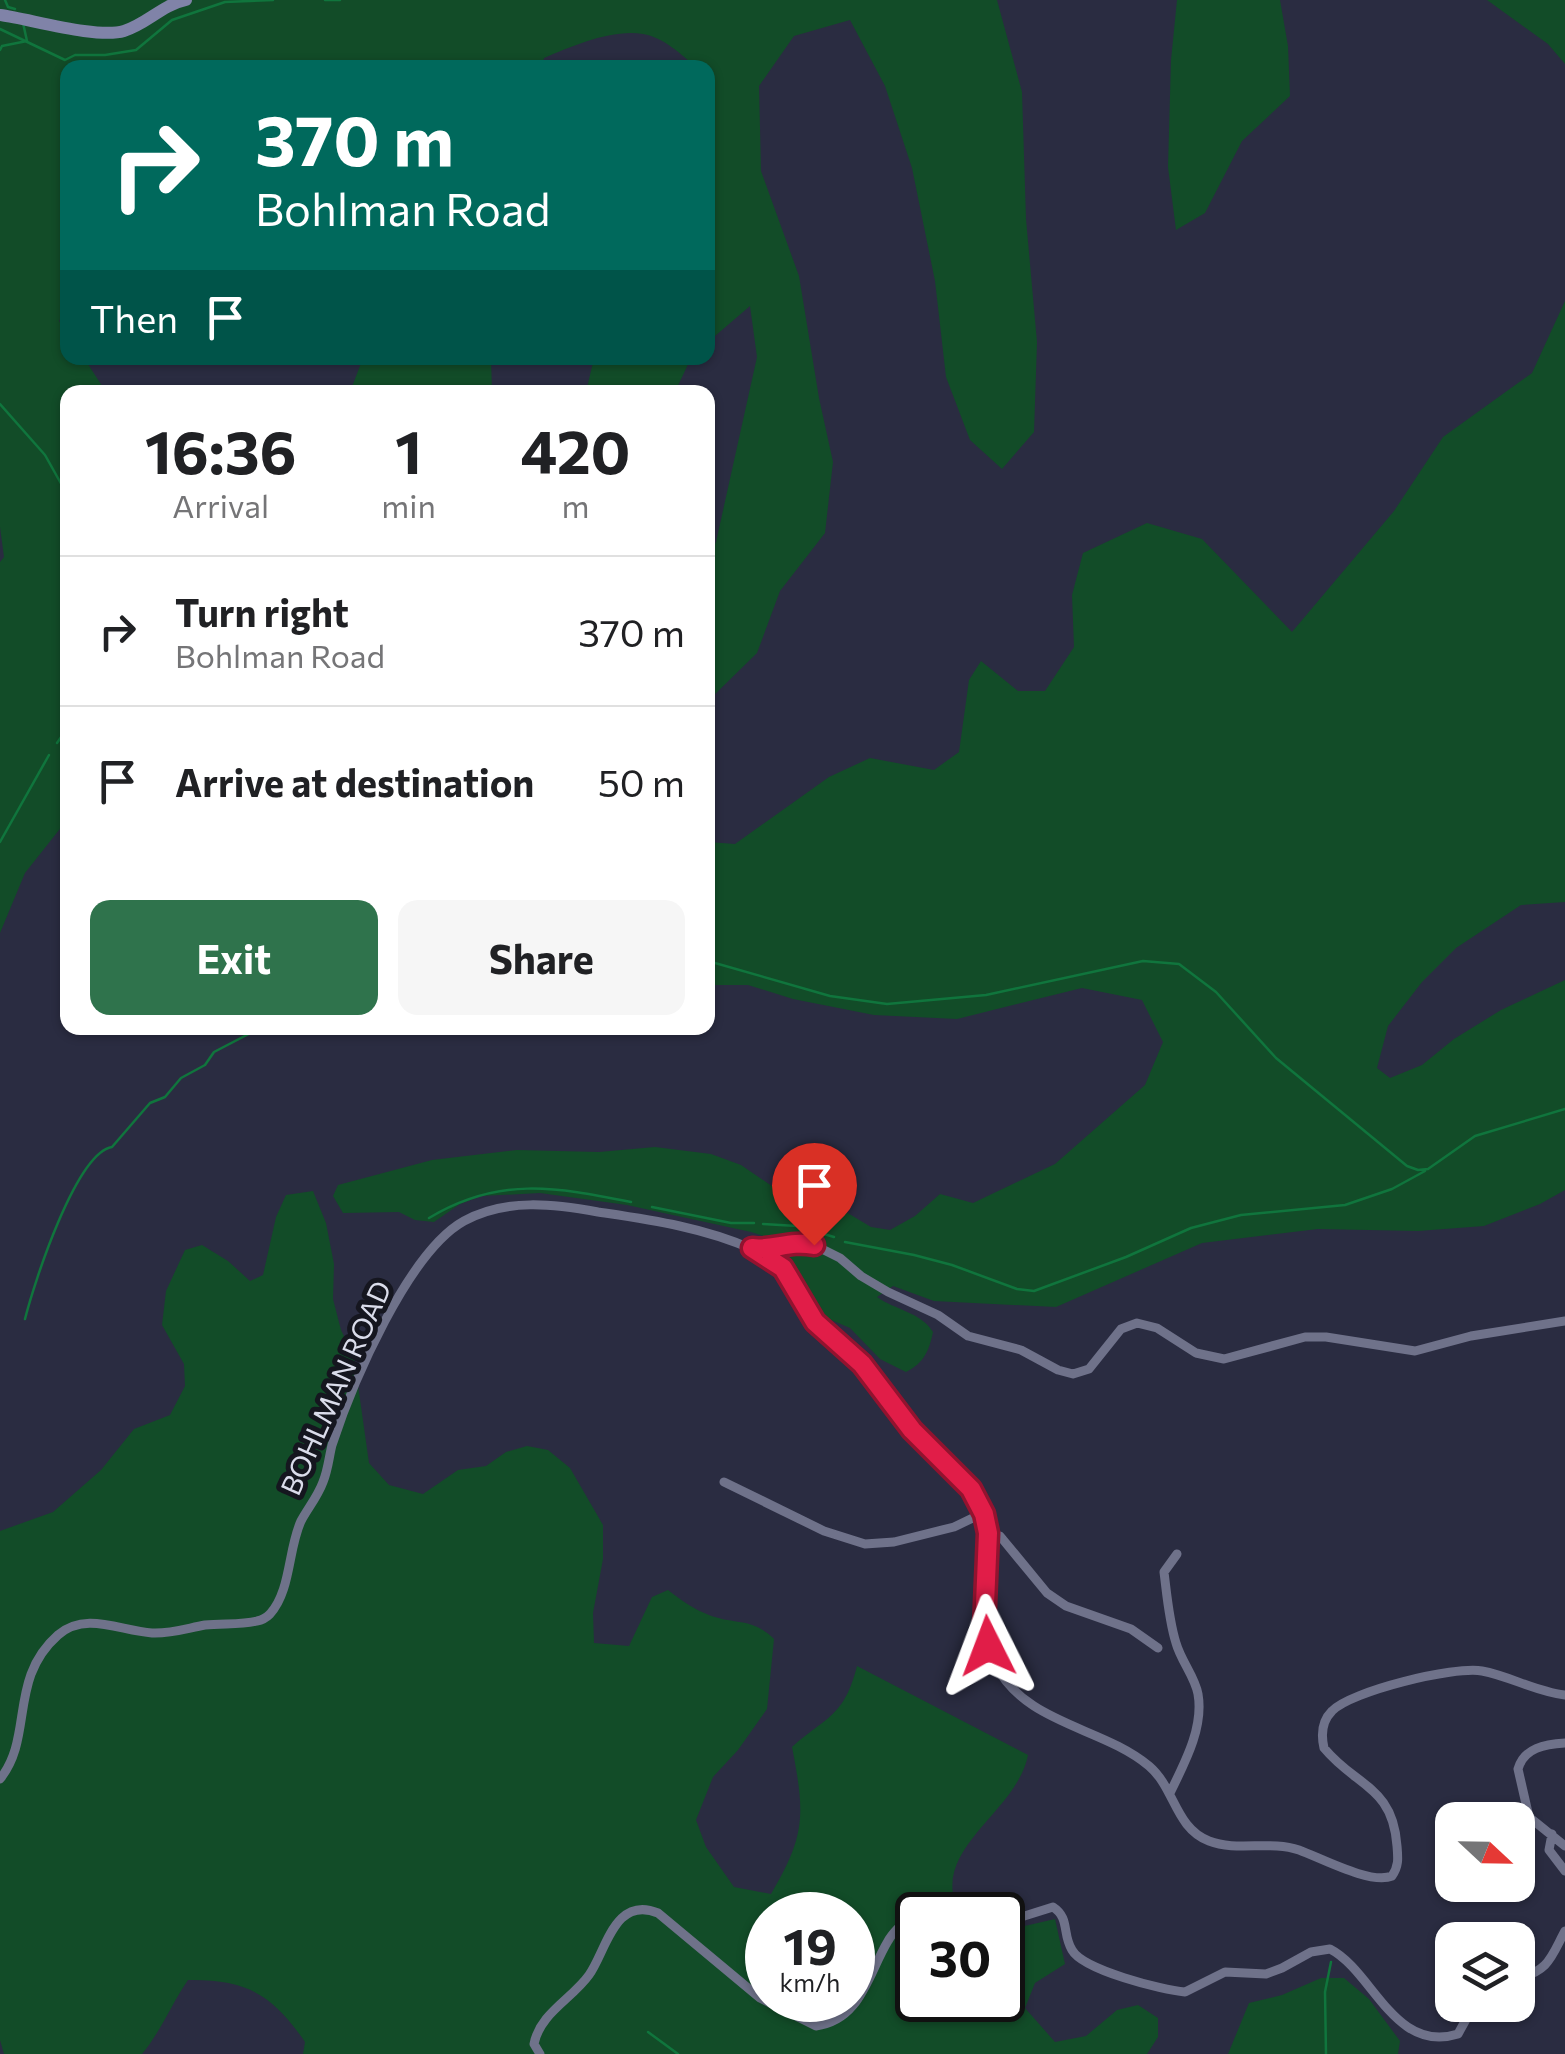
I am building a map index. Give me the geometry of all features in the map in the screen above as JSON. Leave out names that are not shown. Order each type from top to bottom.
[{"type":"street","points":[[0,16],[115,32],[125,31],[162,7],[186,0]]},
{"type":"street","name":"BOHLMAN ROAD","points":[[0,1778],[12,1758],[31,1671],[61,1632],[73,1625],[96,1622],[159,1633],[255,1622],[272,1612],[282,1592],[292,1543],[322,1486],[343,1415],[390,1311],[419,1263],[447,1232],[483,1213],[516,1206],[557,1205],[683,1225],[762,1250],[784,1242],[814,1245],[968,1336],[1020,1350],[1074,1374],[1089,1369],[1121,1329],[1137,1323],[1157,1328],[1196,1353],[1224,1359],[1305,1337],[1326,1336],[1414,1351],[1470,1336],[1565,1321]]},
{"type":"street","points":[[752,1248],[783,1268],[815,1322],[862,1364],[912,1430],[971,1489],[984,1514],[988,1533],[984,1628],[995,1664],[1008,1684],[1038,1710],[1117,1744],[1152,1768],[1170,1793],[1179,1816],[1193,1832],[1211,1842],[1276,1844],[1384,1879],[1396,1872],[1398,1862],[1392,1816],[1378,1793],[1336,1762],[1324,1748],[1324,1724],[1334,1708],[1427,1674],[1453,1670],[1481,1671],[1565,1695]]},
{"type":"street","points":[[724,1482],[824,1531],[864,1544],[894,1542],[954,1527],[984,1514]]},
{"type":"street","points":[[988,1533],[1000,1536],[1048,1593],[1066,1606],[1130,1629],[1158,1648]]},
{"type":"street","points":[[1170,1793],[1184,1766],[1199,1712],[1198,1691],[1176,1644],[1166,1594],[1164,1572],[1177,1554]]},
{"type":"street","points":[[1565,1743],[1526,1754],[1518,1769],[1529,1817],[1565,1846]]},
{"type":"street","points":[[1552,1834],[1550,1850],[1565,1872]]},
{"type":"street","points":[[1025,1916],[1053,1908],[1064,1917],[1071,1950],[1085,1962],[1185,1992],[1225,1972],[1266,1974],[1311,1952],[1330,1949],[1344,1959],[1393,2016],[1433,2037],[1458,2034],[1465,2022]]},
{"type":"street","points":[[540,2054],[534,2044],[544,2020],[590,1974],[606,1938],[634,1911],[658,1913],[760,1998],[805,2024],[816,2026],[839,2019],[851,2008],[895,1933]]},
{"type":"street","points":[[1535,1973],[1546,1966],[1565,1930]]},
{"type":"green space","points":[[0,0],[997,0],[1022,92],[1026,219],[1037,342],[1034,432],[1002,469],[970,440],[946,377],[935,281],[912,168],[885,86],[850,20],[794,36],[759,86],[761,171],[799,276],[833,462],[825,533],[780,591],[757,653],[715,694],[715,544],[757,357],[750,306],[715,336],[715,60],[688,60],[672,47],[643,34],[605,36],[544,60],[60,60],[60,365],[89,365],[101,385],[60,385],[60,829],[25,873],[0,933],[0,562],[4,557],[0,527]]},
{"type":"green space","points":[[1177,0],[1280,0],[1288,46],[1290,96],[1242,141],[1205,213],[1176,230],[1168,167]]},
{"type":"green space","points":[[1487,0],[1565,0],[1565,64],[1548,44]]},
{"type":"green space","points":[[1565,301],[1565,902],[1521,905],[1456,948],[1422,982],[1388,1026],[1377,1068],[1390,1078],[1422,1065],[1454,1039],[1501,1010],[1565,980],[1565,1190],[1484,1226],[1418,1231],[1318,1229],[1202,1243],[1056,1307],[934,1301],[893,1286],[877,1297],[915,1316],[933,1332],[925,1356],[906,1372],[880,1359],[850,1328],[822,1316],[800,1274],[784,1259],[772,1239],[751,1232],[627,1205],[540,1193],[481,1196],[460,1204],[434,1222],[415,1220],[399,1212],[343,1213],[333,1196],[338,1185],[432,1160],[517,1150],[599,1152],[655,1147],[711,1154],[741,1165],[788,1197],[810,1206],[846,1212],[871,1227],[890,1230],[915,1216],[940,1194],[973,1203],[1055,1164],[1145,1085],[1163,1042],[1142,1000],[1082,988],[957,1019],[874,1015],[793,999],[748,985],[715,985],[715,843],[735,844],[829,777],[870,758],[934,770],[959,752],[969,680],[981,661],[1018,691],[1045,691],[1074,647],[1072,595],[1083,553],[1147,523],[1202,539],[1292,632],[1394,511],[1443,437],[1532,373]]},
{"type":"green space","points":[[360,365],[491,365],[492,385],[353,385]]},
{"type":"green space","points":[[592,365],[688,365],[678,385],[588,385]]},
{"type":"green space","points":[[313,1191],[326,1223],[334,1264],[333,1299],[341,1330],[354,1357],[369,1463],[389,1485],[423,1494],[458,1470],[486,1466],[506,1452],[527,1446],[548,1450],[570,1468],[603,1525],[603,1559],[593,1613],[594,1643],[629,1646],[652,1597],[668,1590],[703,1613],[750,1624],[774,1639],[767,1709],[713,1777],[696,1820],[706,1847],[734,1887],[760,1892],[745,1892],[745,2022],[875,2022],[875,1892],[772,1892],[791,1856],[800,1824],[792,1747],[840,1706],[857,1666],[1028,1755],[1008,1796],[963,1852],[954,1871],[953,1892],[895,1892],[895,2022],[1025,2022],[1025,2008],[1055,2042],[1086,2036],[1117,2010],[1138,2005],[1158,2018],[1158,2037],[1147,2054],[303,2054],[305,2042],[269,2001],[242,1987],[188,1980],[142,2054],[4,2054],[0,2040],[0,1531],[53,1512],[101,1470],[134,1429],[170,1415],[185,1386],[184,1364],[162,1325],[166,1291],[185,1250],[202,1245],[250,1281],[263,1275],[276,1217],[286,1195]]},
{"type":"green space","points":[[1055,1919],[1065,1964],[1035,1983],[1025,2008],[1025,1926]]},
{"type":"green space","points":[[1321,1978],[1344,1978],[1369,1999],[1400,2041],[1398,2054],[1228,2054],[1249,2003],[1282,1995]]},
{"type":"waterway","points":[[5,0],[8,7],[15,9]]},
{"type":"waterway","points":[[0,29],[65,60],[75,55],[136,50],[172,20],[225,2],[273,0]]},
{"type":"waterway","points":[[325,0],[340,0]]},
{"type":"waterway","points":[[0,50],[2,46],[27,41],[23,23]]},
{"type":"waterway","points":[[0,404],[45,455],[60,482]]},
{"type":"waterway","points":[[57,743],[60,739]]},
{"type":"waterway","points":[[0,842],[49,755]]},
{"type":"waterway","points":[[715,963],[830,996],[887,1004],[986,995],[1143,961],[1179,964],[1216,992],[1276,1058],[1407,1166],[1418,1170],[1428,1169],[1475,1136],[1565,1109]]},
{"type":"waterway","points":[[25,1319],[58,1222],[84,1171],[98,1155],[112,1147],[150,1103],[165,1097],[181,1078],[205,1065],[214,1052],[247,1035]]},
{"type":"waterway","points":[[845,1242],[914,1255],[1034,1291],[1191,1228],[1241,1215],[1345,1205],[1392,1189],[1425,1171]]},
{"type":"waterway","points":[[429,1218],[479,1196],[528,1189],[577,1192],[631,1202]]},
{"type":"waterway","points":[[652,1207],[731,1223],[754,1223]]},
{"type":"waterway","points":[[763,1224],[797,1226],[834,1237]]},
{"type":"waterway","points":[[1326,2054],[1325,1992],[1331,1962]]},
{"type":"waterway","points":[[648,2032],[678,2054]]},
{"type":"route","points":[[814,1245],[784,1242],[762,1250],[752,1248],[783,1268],[815,1322],[862,1364],[896,1412],[971,1489],[984,1514],[988,1533],[984,1628],[988,1646]]}]
